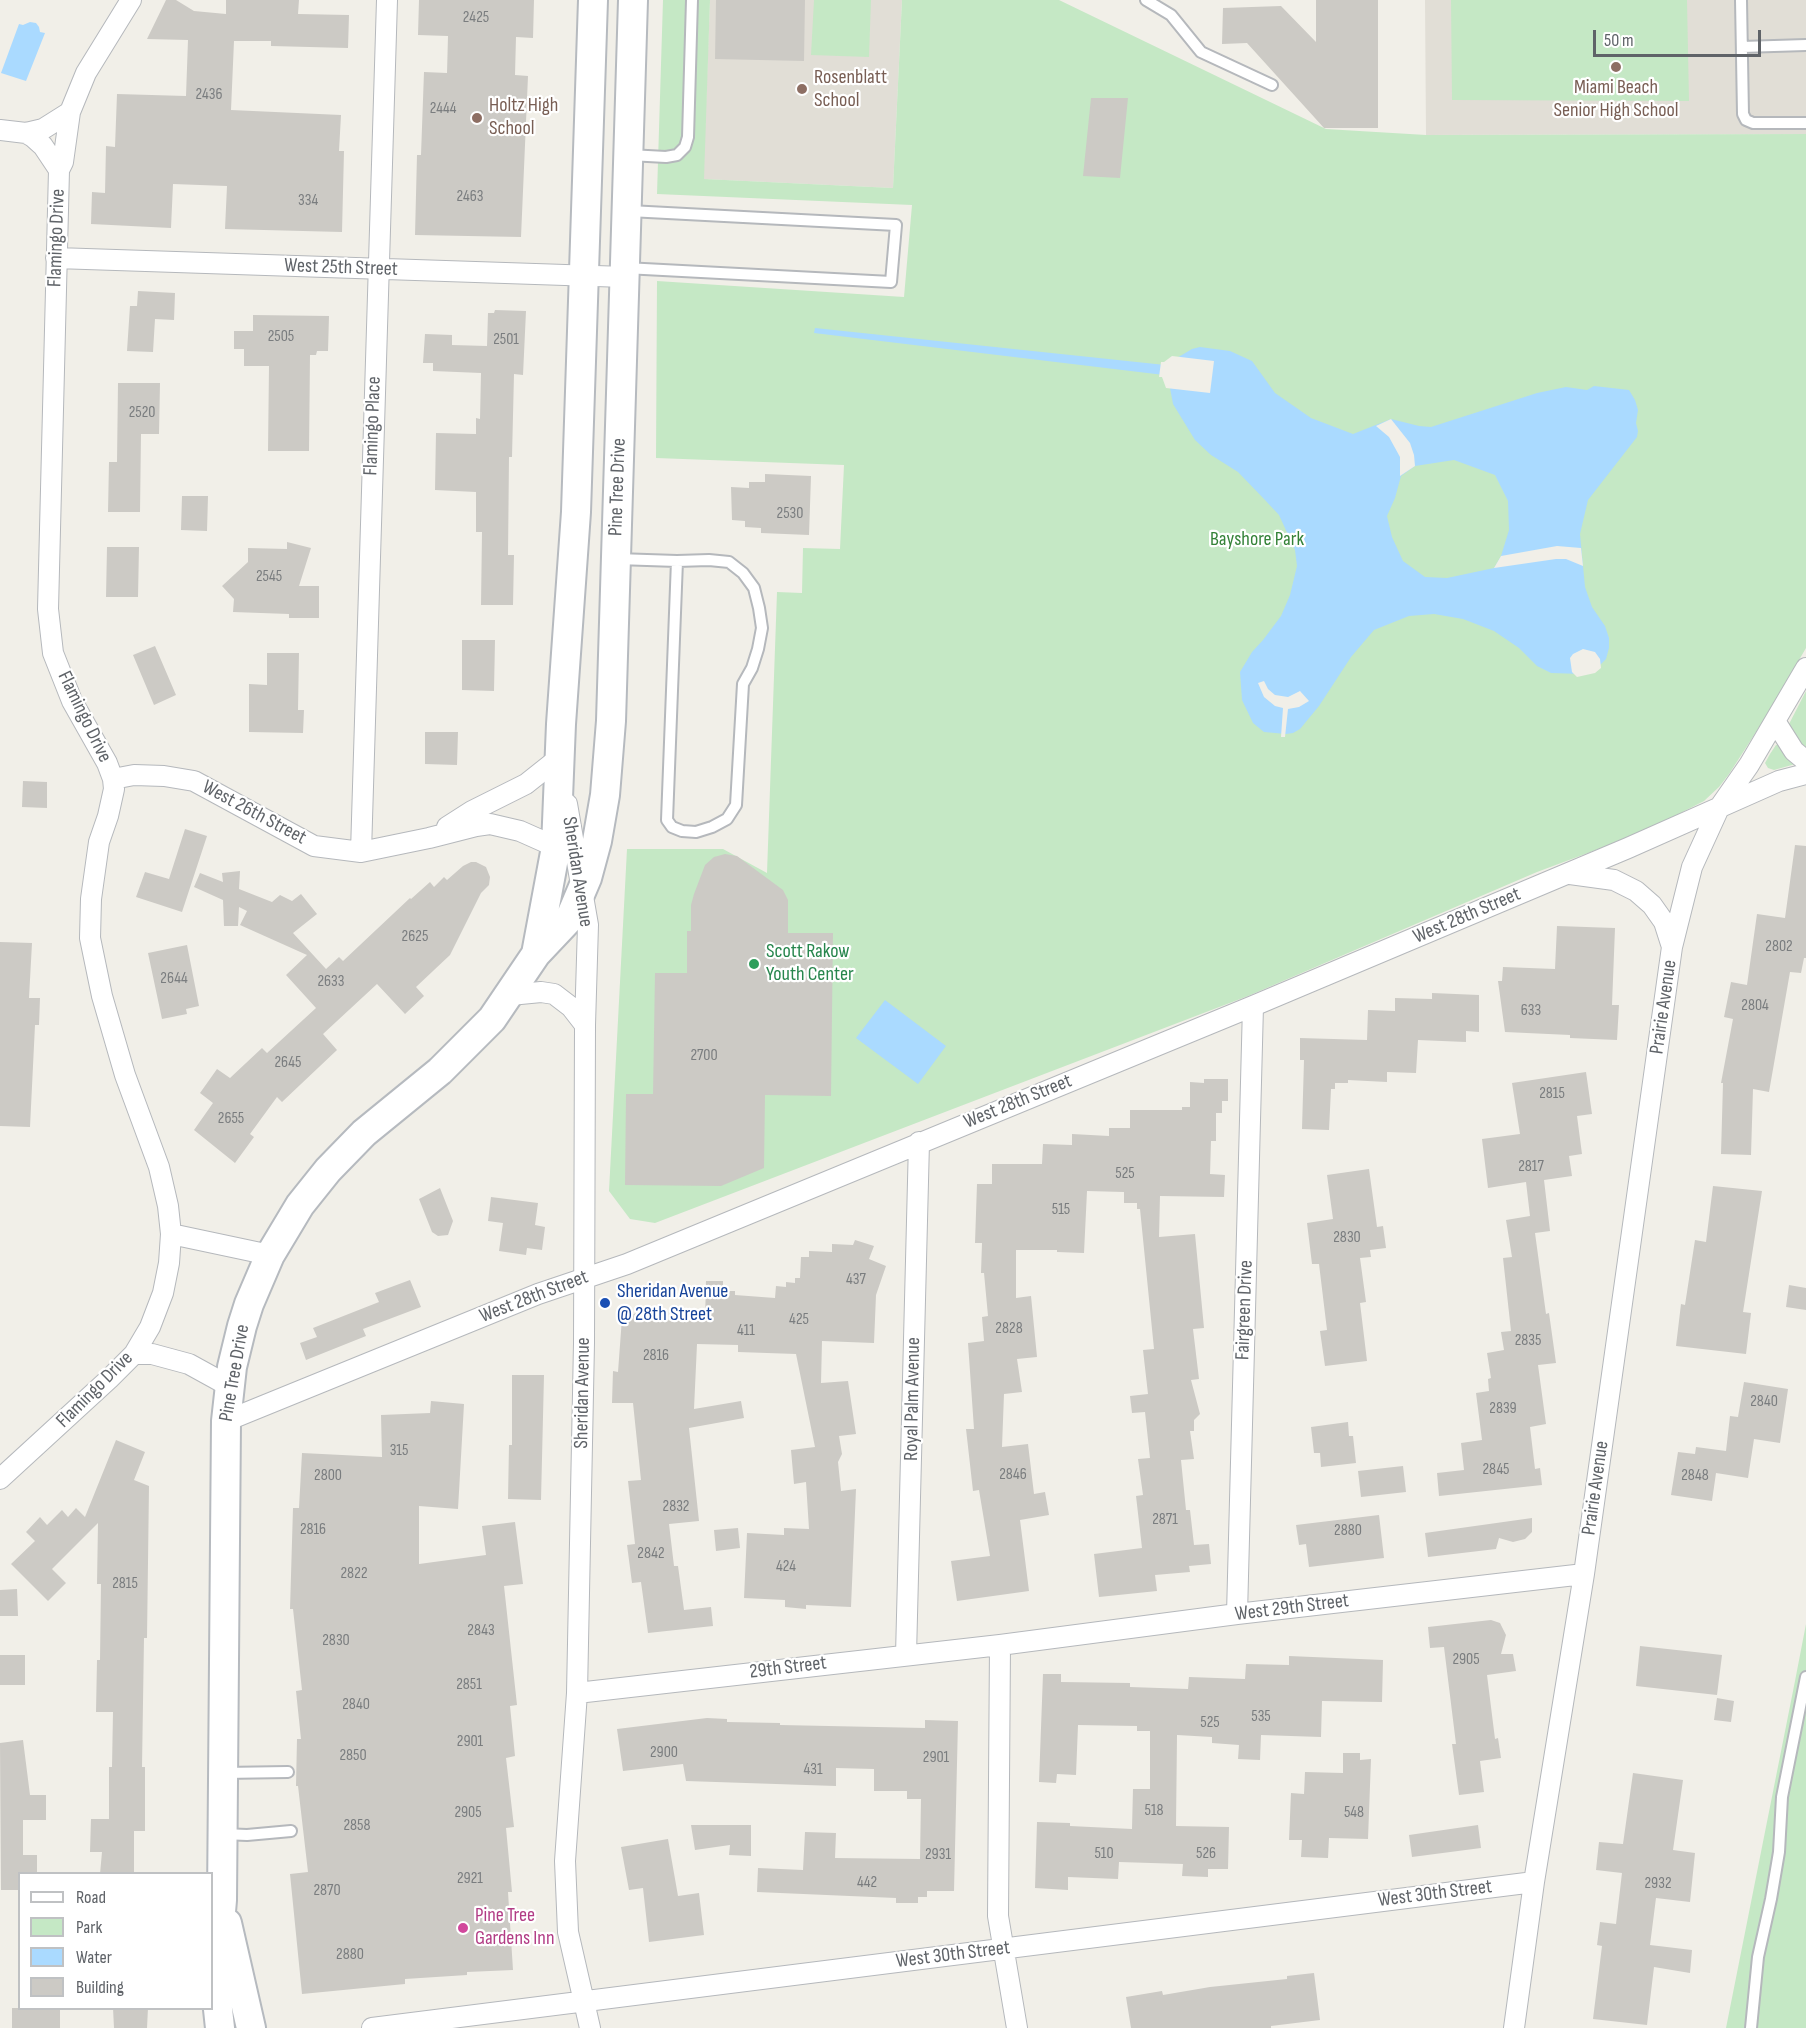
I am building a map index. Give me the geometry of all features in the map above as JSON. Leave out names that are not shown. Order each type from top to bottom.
[{"type":"main road","name":"Pine Tree Drive","points":[[536,954],[556,847],[576,512],[593,0]]},
{"type":"main road","name":"Pine Tree Drive","points":[[220,2028],[215,1981],[222,1900],[226,1421],[229,1386],[249,1304],[270,1255],[300,1205],[345,1152],[381,1118],[457,1056],[492,1019],[536,954],[570,918],[593,862],[605,795],[611,721],[633,0]]},
{"type":"main road","name":"Pine Tree Drive","points":[[222,1900],[251,2028]]},
{"type":"street","name":"Flamingo Drive","points":[[0,1479],[134,1354],[150,1327],[163,1293],[171,1234],[168,1206],[159,1167],[125,1075],[102,996],[90,938],[91,899],[99,842],[114,789],[113,779],[107,763],[72,701],[53,653],[48,609],[59,170],[63,162],[70,112],[91,63],[131,0]]},
{"type":"street","name":"Flamingo Place","points":[[362,852],[387,0]]},
{"type":"street","points":[[0,130],[26,133],[43,129],[70,112]]},
{"type":"street","points":[[26,133],[44,146],[59,170]]},
{"type":"street","name":"West 25th Street","points":[[56,258],[584,276],[625,273]]},
{"type":"street","name":"Prairie Avenue","points":[[1514,2028],[1534,1882],[1584,1574],[1672,947],[1692,867],[1719,808],[1749,765],[1806,668]]},
{"type":"street","points":[[1775,721],[1794,751],[1806,761]]},
{"type":"street","name":"West 26th Street","points":[[429,838],[472,812],[526,784],[560,757]]},
{"type":"street","name":"Sheridan Avenue","points":[[560,757],[581,895],[588,925],[577,1693],[565,1861],[568,1932],[590,2028]]},
{"type":"street","name":"West 28th Street","points":[[226,1421],[538,1294],[627,1264],[1253,1006],[1779,781],[1806,774]]},
{"type":"street","name":"West 26th Street","points":[[113,779],[134,775],[164,776],[194,781],[314,846],[362,852],[476,826],[498,824],[556,847]]},
{"type":"street","name":"Prairie Avenue","points":[[1567,873],[1614,880],[1636,891],[1652,906],[1664,922],[1672,947]]},
{"type":"street","points":[[510,995],[541,992],[554,994],[571,1007],[585,1025]]},
{"type":"street","name":"Fairgreen Drive","points":[[1237,1614],[1253,1006]]},
{"type":"street","name":"Royal Palm Avenue","points":[[906,1655],[919,1142]]},
{"type":"street","points":[[171,1234],[270,1255]]},
{"type":"street","points":[[134,1354],[152,1354],[189,1364],[229,1386]]},
{"type":"street","name":"West 29th Street","points":[[1000,1645],[1237,1614],[1584,1574]]},
{"type":"street","points":[[1000,1645],[998,1916],[1017,2028]]},
{"type":"street","name":"29th Street","points":[[577,1693],[1000,1645]]},
{"type":"street","name":"West 30th Street","points":[[372,2028],[1534,1882]]},
{"type":"lane","points":[[629,155],[666,157],[676,155],[685,147],[688,137],[692,0]]},
{"type":"lane","points":[[1146,0],[1171,15],[1202,52],[1272,85]]},
{"type":"lane","points":[[1742,0],[1743,114],[1746,120],[1753,123],[1806,123]]},
{"type":"lane","points":[[1742,46],[1806,45]]},
{"type":"lane","points":[[625,273],[891,282],[896,225],[627,210]]},
{"type":"lane","points":[[615,559],[729,562],[743,573],[754,588],[762,628],[755,658],[742,684],[736,805],[727,819],[696,832],[682,831],[672,827],[667,820],[677,561]]},
{"type":"lane","points":[[1751,2028],[1758,1957],[1779,1852],[1782,1797],[1806,1677]]},
{"type":"lane","points":[[222,1773],[288,1772]]},
{"type":"lane","points":[[222,1834],[247,1835],[291,1831]]},
{"type":"shaded area","name":"Rosenblatt School","points":[[710,0],[902,0],[893,188],[703,179]]},
{"type":"shaded area","name":"Miami Beach Senior High School","points":[[1425,0],[1806,0],[1806,134],[1426,135]]},
{"type":"green space","name":"Bayshore Park","points":[[663,0],[710,0],[704,179],[893,188],[902,0],[1059,0],[1326,129],[1426,135],[1806,134],[1806,648],[1729,774],[1704,801],[1661,823],[1537,872],[1248,996],[655,1223],[630,1219],[609,1191],[627,849],[723,849],[767,873],[777,592],[802,593],[803,548],[840,549],[844,465],[656,458],[657,281],[904,297],[912,205],[657,194]]},
{"type":"green space","points":[[814,0],[871,0],[869,57],[811,55]]},
{"type":"green space","points":[[1451,0],[1687,0],[1689,101],[1452,100]]},
{"type":"green space","points":[[1806,691],[1806,750],[1801,747],[1788,726]]},
{"type":"green space","points":[[1781,744],[1799,763],[1774,770],[1768,768],[1765,763],[1776,745]]},
{"type":"green space","points":[[1806,1624],[1806,2028],[1726,2028],[1795,1681]]},
{"type":"water","points":[[36,23],[40,32],[45,33],[26,81],[1,73],[19,24]]},
{"type":"water","points":[[815,328],[1165,365],[1192,349],[1200,347],[1230,351],[1252,361],[1275,393],[1311,418],[1353,434],[1391,419],[1431,427],[1537,393],[1566,387],[1587,390],[1594,386],[1629,390],[1638,410],[1637,437],[1588,500],[1580,534],[1585,587],[1592,607],[1605,626],[1609,638],[1606,659],[1594,671],[1582,674],[1551,673],[1537,666],[1519,648],[1494,631],[1463,619],[1434,614],[1409,616],[1374,630],[1351,657],[1319,706],[1300,729],[1286,734],[1264,732],[1253,723],[1242,700],[1240,672],[1252,652],[1281,616],[1290,595],[1297,566],[1295,550],[1279,515],[1238,472],[1211,455],[1195,440],[1173,404],[1170,388],[1164,375],[814,333]],"holes":[[[1454,460],[1495,475],[1508,501],[1509,530],[1501,556],[1494,568],[1447,578],[1425,577],[1403,561],[1392,537],[1387,516],[1401,476],[1415,466]]]},
{"type":"water","points":[[885,1000],[946,1046],[918,1084],[856,1038]]},
{"type":"pier","points":[[1172,356],[1214,361],[1210,393],[1166,388],[1162,377],[1159,377],[1161,362]]},
{"type":"pier","points":[[1391,419],[1410,443],[1414,455],[1415,466],[1400,476],[1400,457],[1389,437],[1376,426]]},
{"type":"pier","points":[[1557,546],[1581,548],[1583,566],[1566,559],[1556,559],[1494,568],[1501,556]]},
{"type":"pier","points":[[1583,649],[1595,652],[1600,659],[1601,668],[1595,673],[1577,677],[1572,672],[1570,658]]},
{"type":"pier","points":[[1264,681],[1275,695],[1288,697],[1300,691],[1309,701],[1299,707],[1288,709],[1285,737],[1281,737],[1283,708],[1275,706],[1264,697],[1258,683]]},
{"type":"building","points":[[166,0],[176,0],[194,11],[226,14],[226,0],[299,0],[298,14],[349,15],[348,48],[271,46],[271,41],[234,41],[231,110],[341,115],[339,151],[344,151],[342,232],[225,229],[227,186],[173,184],[171,228],[91,224],[92,192],[105,193],[106,146],[115,147],[117,94],[186,96],[188,40],[147,39]]},
{"type":"building","points":[[419,0],[534,0],[533,38],[516,37],[515,75],[528,76],[521,237],[415,235],[417,155],[421,155],[424,72],[447,73],[448,36],[418,35]]},
{"type":"building","points":[[716,0],[805,0],[804,61],[715,59]]},
{"type":"building","points":[[1316,0],[1378,0],[1378,128],[1324,128],[1247,43],[1222,44],[1223,8],[1281,6],[1316,42]]},
{"type":"building","points":[[1091,98],[1128,98],[1120,178],[1083,176]]},
{"type":"building","points":[[138,291],[175,293],[174,320],[155,319],[153,352],[127,351],[130,306],[137,306]]},
{"type":"building","points":[[495,310],[526,311],[523,375],[514,374],[512,457],[509,457],[508,555],[514,555],[513,605],[481,605],[482,532],[476,532],[476,492],[435,490],[436,433],[476,434],[476,418],[480,419],[481,373],[433,371],[433,363],[423,363],[425,334],[452,335],[452,345],[487,346],[488,313],[494,313]]},
{"type":"building","points":[[253,315],[329,316],[328,351],[317,351],[316,355],[310,355],[309,451],[268,451],[269,366],[244,366],[244,349],[234,349],[234,331],[253,331]]},
{"type":"building","points":[[118,383],[160,383],[159,434],[141,434],[140,512],[108,512],[109,462],[117,462]]},
{"type":"building","points":[[765,474],[811,476],[809,535],[761,533],[761,528],[745,527],[745,521],[732,520],[731,487],[749,488],[749,482],[765,482]]},
{"type":"building","points":[[182,496],[208,496],[207,531],[181,530]]},
{"type":"building","points":[[287,542],[311,548],[299,586],[319,586],[319,618],[289,618],[289,614],[233,612],[234,599],[222,586],[248,562],[248,548],[287,549]]},
{"type":"building","points":[[107,547],[139,547],[138,597],[106,597]]},
{"type":"building","points":[[462,640],[495,640],[494,691],[462,690]]},
{"type":"building","points":[[155,646],[176,695],[154,705],[133,655]]},
{"type":"building","points":[[267,653],[299,653],[298,710],[304,710],[303,733],[249,732],[249,684],[267,685]]},
{"type":"building","points":[[425,732],[458,732],[457,765],[425,764]]},
{"type":"building","points":[[23,781],[47,782],[47,808],[22,807]]},
{"type":"building","points":[[185,829],[207,836],[182,912],[136,897],[145,872],[169,879]]},
{"type":"building","points":[[1795,845],[1806,846],[1806,958],[1804,958],[1801,973],[1790,972],[1769,1092],[1753,1089],[1751,1155],[1721,1154],[1723,1083],[1721,1083],[1733,1019],[1724,1017],[1731,982],[1747,985],[1757,914],[1785,918]]},
{"type":"building","name":"Scott Rakow Youth Center","points":[[725,854],[737,856],[783,890],[788,900],[788,933],[833,933],[831,1096],[765,1095],[764,1168],[721,1186],[625,1185],[626,1094],[653,1094],[655,973],[687,973],[687,931],[691,931],[691,905],[694,894],[705,865],[714,857]]},
{"type":"building","points":[[471,862],[486,867],[490,877],[489,885],[481,893],[450,955],[416,987],[424,996],[405,1014],[377,984],[323,1034],[337,1050],[282,1102],[277,1097],[250,1134],[254,1137],[235,1163],[194,1130],[213,1103],[200,1093],[217,1069],[230,1078],[262,1048],[267,1053],[316,1008],[286,975],[307,955],[240,925],[247,911],[239,907],[238,926],[224,926],[223,900],[194,887],[200,873],[223,882],[222,873],[240,871],[239,889],[272,902],[280,895],[292,901],[301,894],[317,914],[293,933],[326,969],[339,957],[343,961],[430,882],[434,887],[444,877],[447,880]]},
{"type":"building","points":[[1557,926],[1615,928],[1612,1005],[1619,1005],[1617,1040],[1505,1032],[1498,981],[1502,981],[1503,967],[1555,969]]},
{"type":"building","points":[[0,942],[32,943],[29,998],[40,998],[39,1025],[35,1025],[30,1127],[0,1126]]},
{"type":"building","points":[[187,945],[199,1006],[186,1009],[187,1014],[162,1019],[148,953]]},
{"type":"building","points":[[1432,993],[1479,995],[1479,1032],[1466,1031],[1466,1042],[1418,1040],[1416,1073],[1387,1072],[1387,1082],[1348,1080],[1348,1083],[1335,1083],[1335,1089],[1331,1089],[1329,1130],[1302,1129],[1304,1060],[1300,1060],[1300,1038],[1367,1040],[1368,1010],[1395,1011],[1395,998],[1432,999]]},
{"type":"building","points":[[1586,1072],[1592,1114],[1577,1116],[1582,1154],[1569,1156],[1572,1176],[1544,1180],[1550,1231],[1535,1233],[1546,1314],[1549,1313],[1556,1363],[1538,1365],[1546,1424],[1530,1427],[1535,1469],[1540,1468],[1542,1485],[1439,1496],[1437,1473],[1464,1470],[1461,1443],[1482,1440],[1476,1393],[1489,1391],[1488,1379],[1491,1378],[1487,1353],[1504,1350],[1501,1332],[1511,1331],[1503,1258],[1512,1257],[1506,1220],[1530,1216],[1526,1182],[1488,1188],[1482,1139],[1520,1134],[1512,1083]]},
{"type":"building","points":[[1204,1079],[1228,1079],[1228,1101],[1222,1101],[1222,1113],[1216,1113],[1216,1141],[1211,1141],[1210,1174],[1225,1175],[1224,1197],[1160,1196],[1159,1237],[1195,1234],[1204,1328],[1193,1329],[1199,1379],[1191,1380],[1200,1414],[1194,1420],[1194,1431],[1190,1431],[1194,1459],[1181,1460],[1186,1510],[1190,1510],[1194,1545],[1209,1544],[1211,1564],[1189,1566],[1190,1572],[1155,1575],[1157,1591],[1099,1597],[1094,1554],[1142,1548],[1136,1496],[1143,1495],[1138,1459],[1150,1458],[1145,1412],[1132,1413],[1130,1396],[1148,1394],[1143,1350],[1154,1349],[1140,1209],[1137,1209],[1137,1203],[1124,1203],[1124,1192],[1087,1191],[1084,1253],[1057,1252],[1057,1250],[1016,1250],[1016,1298],[1031,1296],[1037,1357],[1017,1359],[1022,1392],[1004,1394],[1002,1447],[1028,1444],[1034,1494],[1045,1492],[1049,1515],[1020,1520],[1029,1591],[957,1601],[951,1561],[990,1556],[979,1490],[973,1491],[966,1429],[974,1429],[968,1343],[984,1341],[982,1317],[988,1316],[984,1273],[981,1273],[982,1243],[975,1243],[977,1184],[992,1184],[992,1164],[1042,1164],[1043,1144],[1072,1145],[1072,1134],[1109,1136],[1109,1128],[1130,1128],[1130,1110],[1182,1110],[1182,1107],[1190,1107],[1190,1082],[1204,1083]]},
{"type":"building","points":[[1369,1169],[1377,1227],[1383,1226],[1386,1248],[1370,1250],[1371,1257],[1360,1258],[1366,1302],[1360,1303],[1367,1361],[1325,1366],[1320,1331],[1327,1330],[1319,1264],[1312,1264],[1307,1223],[1333,1219],[1327,1175]]},
{"type":"building","points":[[1713,1186],[1762,1191],[1743,1312],[1751,1313],[1746,1354],[1676,1346],[1681,1304],[1685,1305],[1695,1240],[1706,1242]]},
{"type":"building","points":[[440,1188],[453,1221],[448,1235],[438,1236],[432,1232],[419,1199]]},
{"type":"building","points":[[491,1197],[538,1203],[535,1225],[545,1227],[542,1250],[527,1248],[526,1255],[499,1251],[503,1223],[488,1221]]},
{"type":"building","points":[[855,1240],[874,1246],[869,1259],[886,1266],[876,1295],[874,1343],[822,1341],[821,1383],[848,1381],[856,1434],[839,1436],[842,1454],[838,1462],[841,1491],[856,1489],[851,1607],[806,1605],[806,1609],[785,1607],[785,1600],[744,1598],[747,1533],[784,1535],[784,1528],[809,1529],[806,1482],[794,1484],[791,1450],[815,1447],[796,1354],[738,1352],[738,1345],[697,1344],[694,1409],[741,1401],[744,1418],[689,1428],[699,1521],[669,1524],[674,1566],[678,1566],[684,1610],[711,1607],[713,1626],[648,1633],[641,1582],[632,1583],[627,1545],[635,1544],[628,1481],[641,1480],[633,1403],[612,1403],[613,1371],[618,1372],[622,1318],[648,1309],[654,1320],[705,1321],[706,1281],[723,1281],[723,1291],[735,1291],[735,1295],[775,1298],[776,1286],[786,1287],[786,1282],[795,1283],[795,1278],[800,1278],[801,1257],[809,1257],[809,1251],[832,1252],[832,1244],[853,1245]]},
{"type":"building","points":[[410,1280],[421,1307],[363,1329],[366,1336],[306,1360],[300,1343],[317,1337],[313,1328],[379,1302],[375,1293]]},
{"type":"building","points":[[1789,1285],[1806,1288],[1806,1310],[1786,1307]]},
{"type":"building","points":[[512,1375],[544,1375],[541,1500],[508,1499],[509,1445],[512,1445]]},
{"type":"building","points":[[1744,1382],[1788,1389],[1780,1443],[1754,1439],[1748,1478],[1716,1473],[1712,1501],[1671,1495],[1678,1452],[1695,1454],[1696,1447],[1726,1451],[1730,1416],[1738,1417]]},
{"type":"building","points":[[431,1401],[464,1404],[458,1509],[419,1506],[419,1564],[486,1555],[482,1526],[515,1522],[523,1584],[504,1586],[517,1705],[510,1706],[515,1756],[506,1758],[514,1827],[506,1828],[512,1892],[508,1892],[513,1970],[467,1972],[467,1975],[405,1979],[405,1984],[302,1994],[290,1874],[308,1872],[298,1786],[296,1786],[297,1739],[301,1739],[296,1691],[302,1690],[293,1609],[290,1609],[293,1508],[299,1508],[302,1453],[382,1457],[381,1415],[430,1413]]},
{"type":"building","points":[[1348,1422],[1349,1436],[1353,1436],[1356,1463],[1321,1467],[1320,1453],[1314,1453],[1311,1427]]},
{"type":"building","points":[[116,1440],[145,1452],[134,1480],[149,1486],[142,1767],[145,1767],[145,1831],[134,1831],[134,1872],[100,1872],[102,1852],[90,1852],[91,1819],[109,1819],[109,1767],[112,1767],[113,1712],[96,1712],[97,1660],[100,1660],[101,1584],[97,1584],[98,1523],[52,1569],[66,1583],[48,1601],[11,1564],[35,1541],[26,1532],[40,1517],[47,1525],[62,1510],[68,1517],[76,1508],[85,1517]]},
{"type":"building","points":[[1403,1466],[1406,1492],[1361,1497],[1358,1471]]},
{"type":"building","points":[[1379,1515],[1384,1558],[1309,1567],[1306,1544],[1299,1545],[1296,1525]]},
{"type":"building","points":[[1532,1518],[1532,1532],[1525,1539],[1513,1542],[1499,1538],[1496,1549],[1428,1557],[1425,1533]]},
{"type":"building","points":[[738,1528],[740,1548],[716,1551],[714,1530]]},
{"type":"building","points":[[17,1589],[18,1616],[0,1616],[0,1590]]},
{"type":"building","points":[[1491,1620],[1500,1623],[1506,1635],[1501,1654],[1513,1654],[1516,1671],[1487,1675],[1495,1739],[1498,1738],[1501,1758],[1480,1761],[1484,1792],[1459,1795],[1452,1744],[1456,1744],[1444,1647],[1430,1648],[1428,1627]]},
{"type":"building","points":[[1640,1646],[1722,1655],[1717,1695],[1636,1686]]},
{"type":"building","points":[[0,1655],[25,1655],[25,1685],[0,1685]]},
{"type":"building","points":[[1289,1656],[1383,1660],[1382,1702],[1322,1701],[1321,1737],[1261,1735],[1260,1760],[1238,1759],[1239,1745],[1212,1743],[1212,1737],[1177,1735],[1176,1826],[1229,1827],[1228,1869],[1208,1869],[1208,1877],[1182,1876],[1183,1864],[1119,1862],[1118,1879],[1068,1877],[1068,1890],[1035,1888],[1037,1822],[1132,1829],[1133,1789],[1150,1789],[1150,1731],[1137,1731],[1137,1726],[1078,1725],[1076,1775],[1057,1774],[1056,1783],[1039,1782],[1043,1674],[1061,1674],[1061,1682],[1130,1683],[1130,1687],[1188,1689],[1189,1677],[1245,1679],[1246,1664],[1289,1665]]},
{"type":"building","points":[[1717,1698],[1734,1701],[1731,1722],[1714,1720]]},
{"type":"building","points":[[707,1718],[727,1719],[727,1722],[780,1723],[780,1725],[925,1728],[925,1720],[958,1721],[954,1891],[927,1891],[927,1897],[918,1897],[918,1903],[896,1903],[896,1898],[757,1892],[758,1868],[803,1870],[805,1832],[836,1833],[835,1858],[920,1859],[921,1799],[907,1799],[907,1791],[874,1791],[874,1769],[836,1768],[836,1786],[686,1781],[683,1764],[623,1771],[617,1729]]},
{"type":"building","points":[[23,1740],[30,1795],[46,1795],[46,1820],[23,1820],[23,1855],[37,1855],[37,1872],[18,1872],[18,1890],[1,1890],[0,1743]]},
{"type":"building","points":[[1343,1753],[1360,1753],[1360,1760],[1371,1759],[1368,1839],[1329,1838],[1328,1858],[1301,1857],[1302,1840],[1289,1840],[1291,1793],[1304,1794],[1305,1772],[1343,1773]]},
{"type":"building","points":[[1633,1773],[1683,1780],[1673,1850],[1695,1853],[1690,1902],[1656,1898],[1650,1945],[1692,1950],[1690,1973],[1654,1967],[1647,2025],[1593,2019],[1602,1946],[1597,1945],[1600,1922],[1616,1924],[1622,1873],[1596,1870],[1599,1842],[1623,1844]]},
{"type":"building","points":[[691,1825],[751,1825],[751,1856],[729,1855],[730,1845],[695,1850]]},
{"type":"building","points":[[1478,1825],[1481,1848],[1412,1857],[1409,1835]]},
{"type":"building","points":[[668,1839],[678,1896],[699,1893],[704,1935],[649,1942],[643,1888],[629,1890],[621,1847]]},
{"type":"building","points":[[1314,1973],[1320,2020],[1271,2026],[1271,2028],[1131,2028],[1126,1997],[1162,1991],[1163,1995],[1210,1987],[1287,1979],[1287,1976]]},
{"type":"building","points":[[12,2008],[60,2010],[60,2028],[12,2028]]},
{"type":"building","points":[[113,2010],[148,2010],[147,2028],[114,2028]]},
{"type":"place","name":"Miami Beach Senior High School","points":[[1616,67]]},
{"type":"place","name":"Rosenblatt School","points":[[802,89]]},
{"type":"place","name":"Holtz High School","points":[[477,118]]},
{"type":"place","name":"Scott Rakow Youth Center","points":[[754,964]]},
{"type":"place","name":"Sheridan Avenue @ 28th Street","points":[[605,1303]]},
{"type":"place","name":"Pine Tree Gardens Inn","points":[[463,1928]]}]
